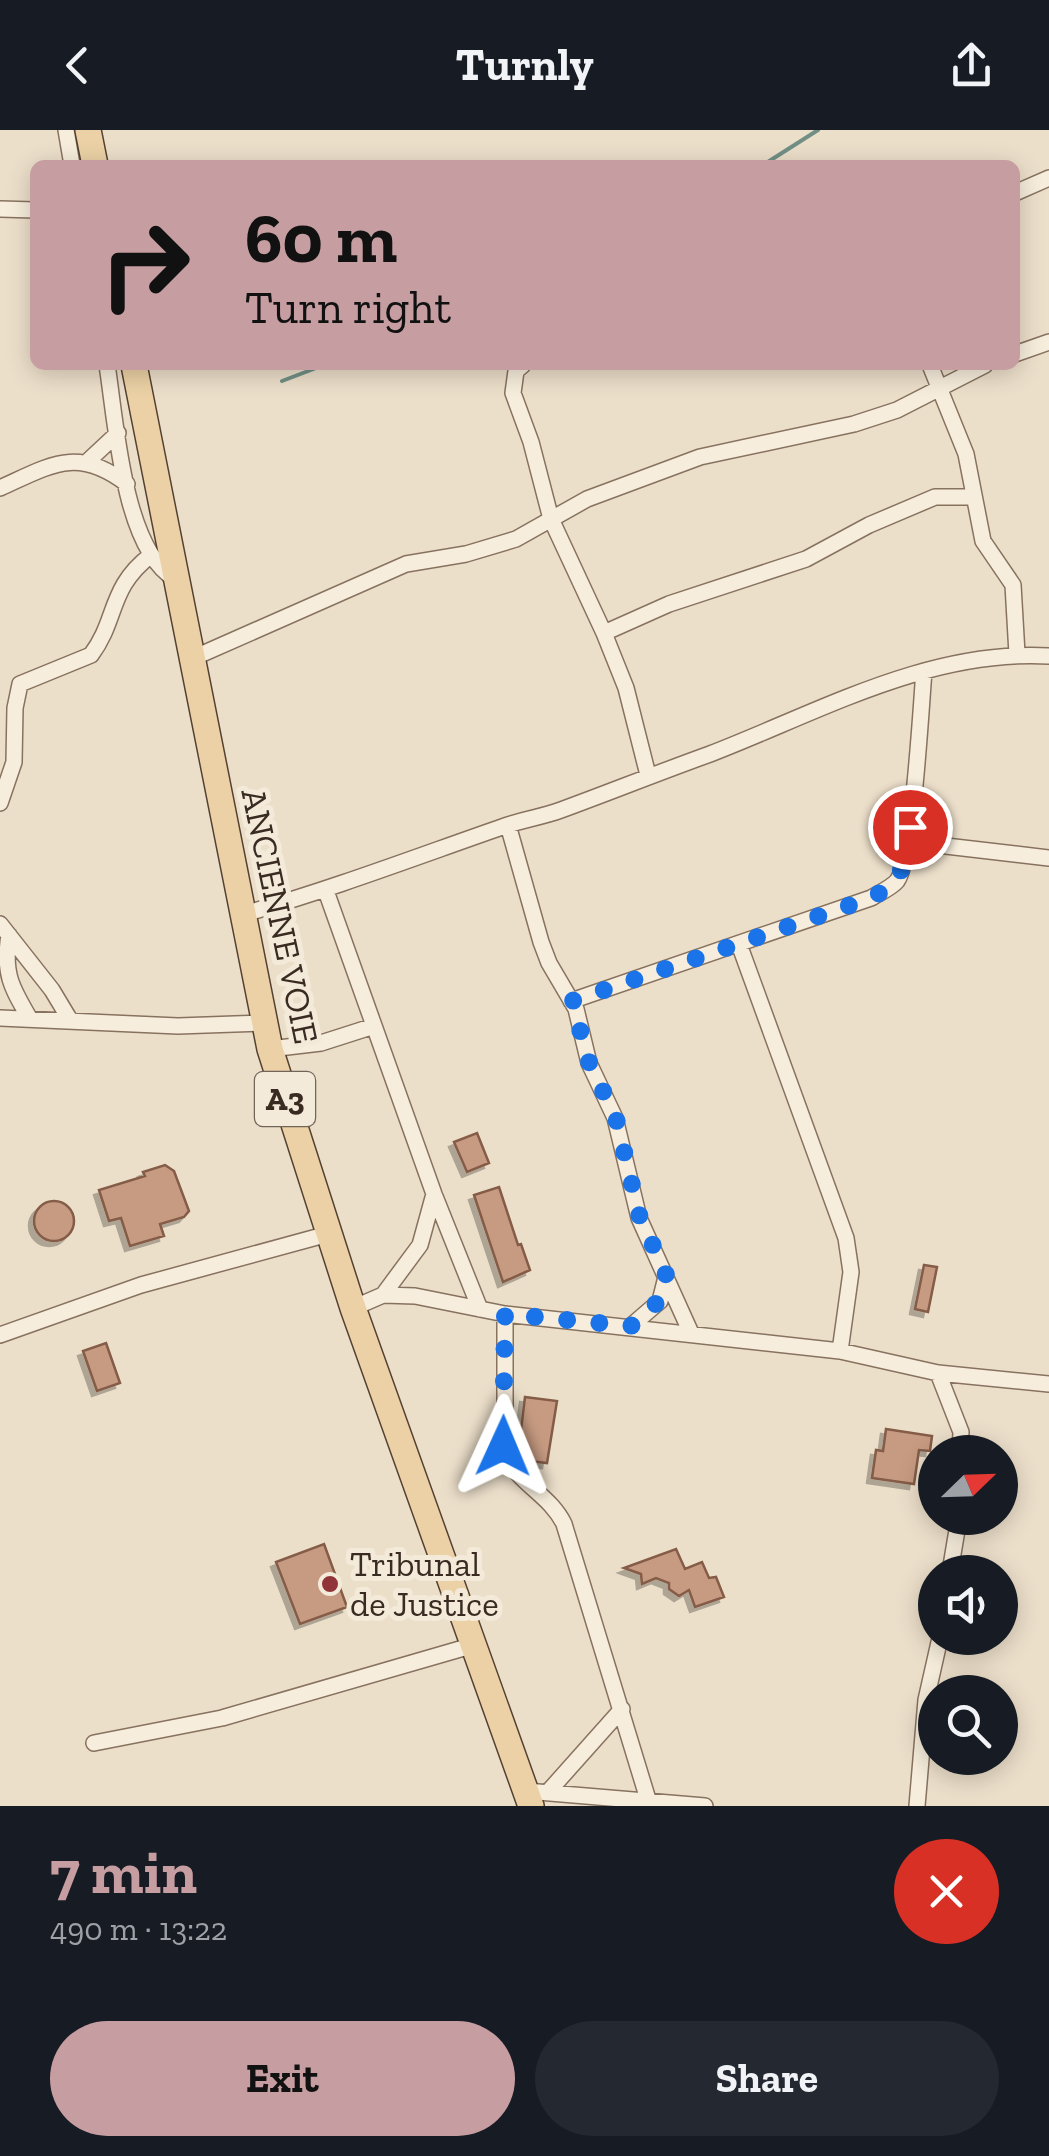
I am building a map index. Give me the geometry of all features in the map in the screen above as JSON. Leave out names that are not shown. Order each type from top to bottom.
[{"type":"main road","points":[[88,130],[94,160]]},
{"type":"main road","name":"ANCIENNE VOIE","points":[[135,370],[268,1036],[328,1234],[474,1645],[535,1797]]},
{"type":"street","points":[[66,130],[71,160]]},
{"type":"street","points":[[1020,190],[1049,178]]},
{"type":"street","points":[[0,209],[30,210]]},
{"type":"street","points":[[1020,352],[1049,342]]},
{"type":"street","points":[[108,370],[134,518],[150,556],[177,580]]},
{"type":"street","points":[[519,370],[512,381],[513,393],[531,442],[551,519],[626,688],[648,775]]},
{"type":"street","points":[[932,370],[966,454],[983,541],[1014,584],[1018,654]]},
{"type":"street","points":[[193,658],[406,564],[466,554],[516,539],[587,499],[700,457],[854,424],[897,410],[975,370]]},
{"type":"street","points":[[88,461],[118,433]]},
{"type":"street","points":[[0,488],[48,466],[88,461],[127,484]]},
{"type":"street","points":[[604,633],[669,604],[806,560],[869,525],[920,503],[942,496],[974,497]]},
{"type":"street","points":[[0,803],[14,762],[15,708],[20,684],[91,656],[119,590],[133,569],[150,556]]},
{"type":"street","points":[[244,914],[558,811],[924,670],[1018,654],[1049,656]]},
{"type":"street","points":[[572,1001],[871,898],[898,880],[910,827],[924,670]]},
{"type":"street","points":[[508,825],[540,942],[572,1001],[589,1062],[616,1118],[640,1218],[691,1332]]},
{"type":"street","points":[[910,827],[946,846],[1049,858]]},
{"type":"street","points":[[326,890],[434,1194],[480,1309]]},
{"type":"street","points":[[5,930],[70,1020]]},
{"type":"street","points":[[5,930],[7,976],[30,1019]]},
{"type":"street","points":[[739,944],[846,1238],[851,1272],[840,1351]]},
{"type":"street","points":[[0,1018],[178,1026],[321,1043],[374,1026]]},
{"type":"street","points":[[383,1296],[420,1245],[434,1194]]},
{"type":"street","points":[[0,1335],[141,1286],[328,1234]]},
{"type":"street","points":[[631,1326],[660,1300],[666,1273]]},
{"type":"street","points":[[354,1308],[383,1296],[415,1296],[505,1314],[840,1351],[938,1373],[1049,1384]]},
{"type":"street","points":[[505,1314],[505,1455],[512,1468],[561,1516],[650,1804]]},
{"type":"street","points":[[938,1373],[961,1435]]},
{"type":"street","points":[[94,1743],[222,1718],[474,1645]]},
{"type":"street","points":[[916,1806],[926,1700],[936,1655]]},
{"type":"street","points":[[535,1797],[622,1708]]},
{"type":"street","points":[[535,1797],[705,1806]]},
{"type":"building","points":[[477,1133],[489,1163],[467,1172],[454,1142]]},
{"type":"building","points":[[165,1165],[174,1171],[189,1211],[184,1217],[160,1224],[164,1236],[130,1246],[121,1218],[109,1221],[99,1190],[145,1176],[143,1172]]},
{"type":"building","points":[[499,1187],[530,1270],[503,1282],[474,1195]]},
{"type":"building","points":[[54,1201],[68,1207],[74,1221],[68,1235],[54,1241],[40,1235],[34,1221],[40,1207]]},
{"type":"building","points":[[924,1265],[937,1267],[928,1312],[915,1309]]},
{"type":"building","points":[[106,1343],[120,1383],[97,1391],[83,1351]]},
{"type":"building","points":[[525,1397],[557,1401],[547,1463],[521,1460],[518,1455]]},
{"type":"building","points":[[886,1429],[925,1435],[918,1435],[914,1484],[872,1478],[876,1450],[883,1451]]},
{"type":"building","points":[[324,1544],[347,1607],[300,1624],[276,1562]]},
{"type":"building","points":[[676,1549],[685,1569],[702,1562],[709,1578],[716,1577],[724,1597],[695,1607],[689,1590],[679,1596],[669,1589],[669,1583],[656,1578],[642,1584],[641,1574],[624,1568]]},
{"type":"waterway","points":[[771,160],[818,130]]},
{"type":"waterway","points":[[282,381],[311,370]]},
{"type":"place","name":"Tribunal de Justice","points":[[330,1584]]},
{"type":"route","points":[[503,1446],[505,1314],[631,1326],[652,1310],[664,1290],[666,1273],[640,1218],[616,1118],[589,1062],[572,1001],[871,898],[898,880],[910,827]]}]
